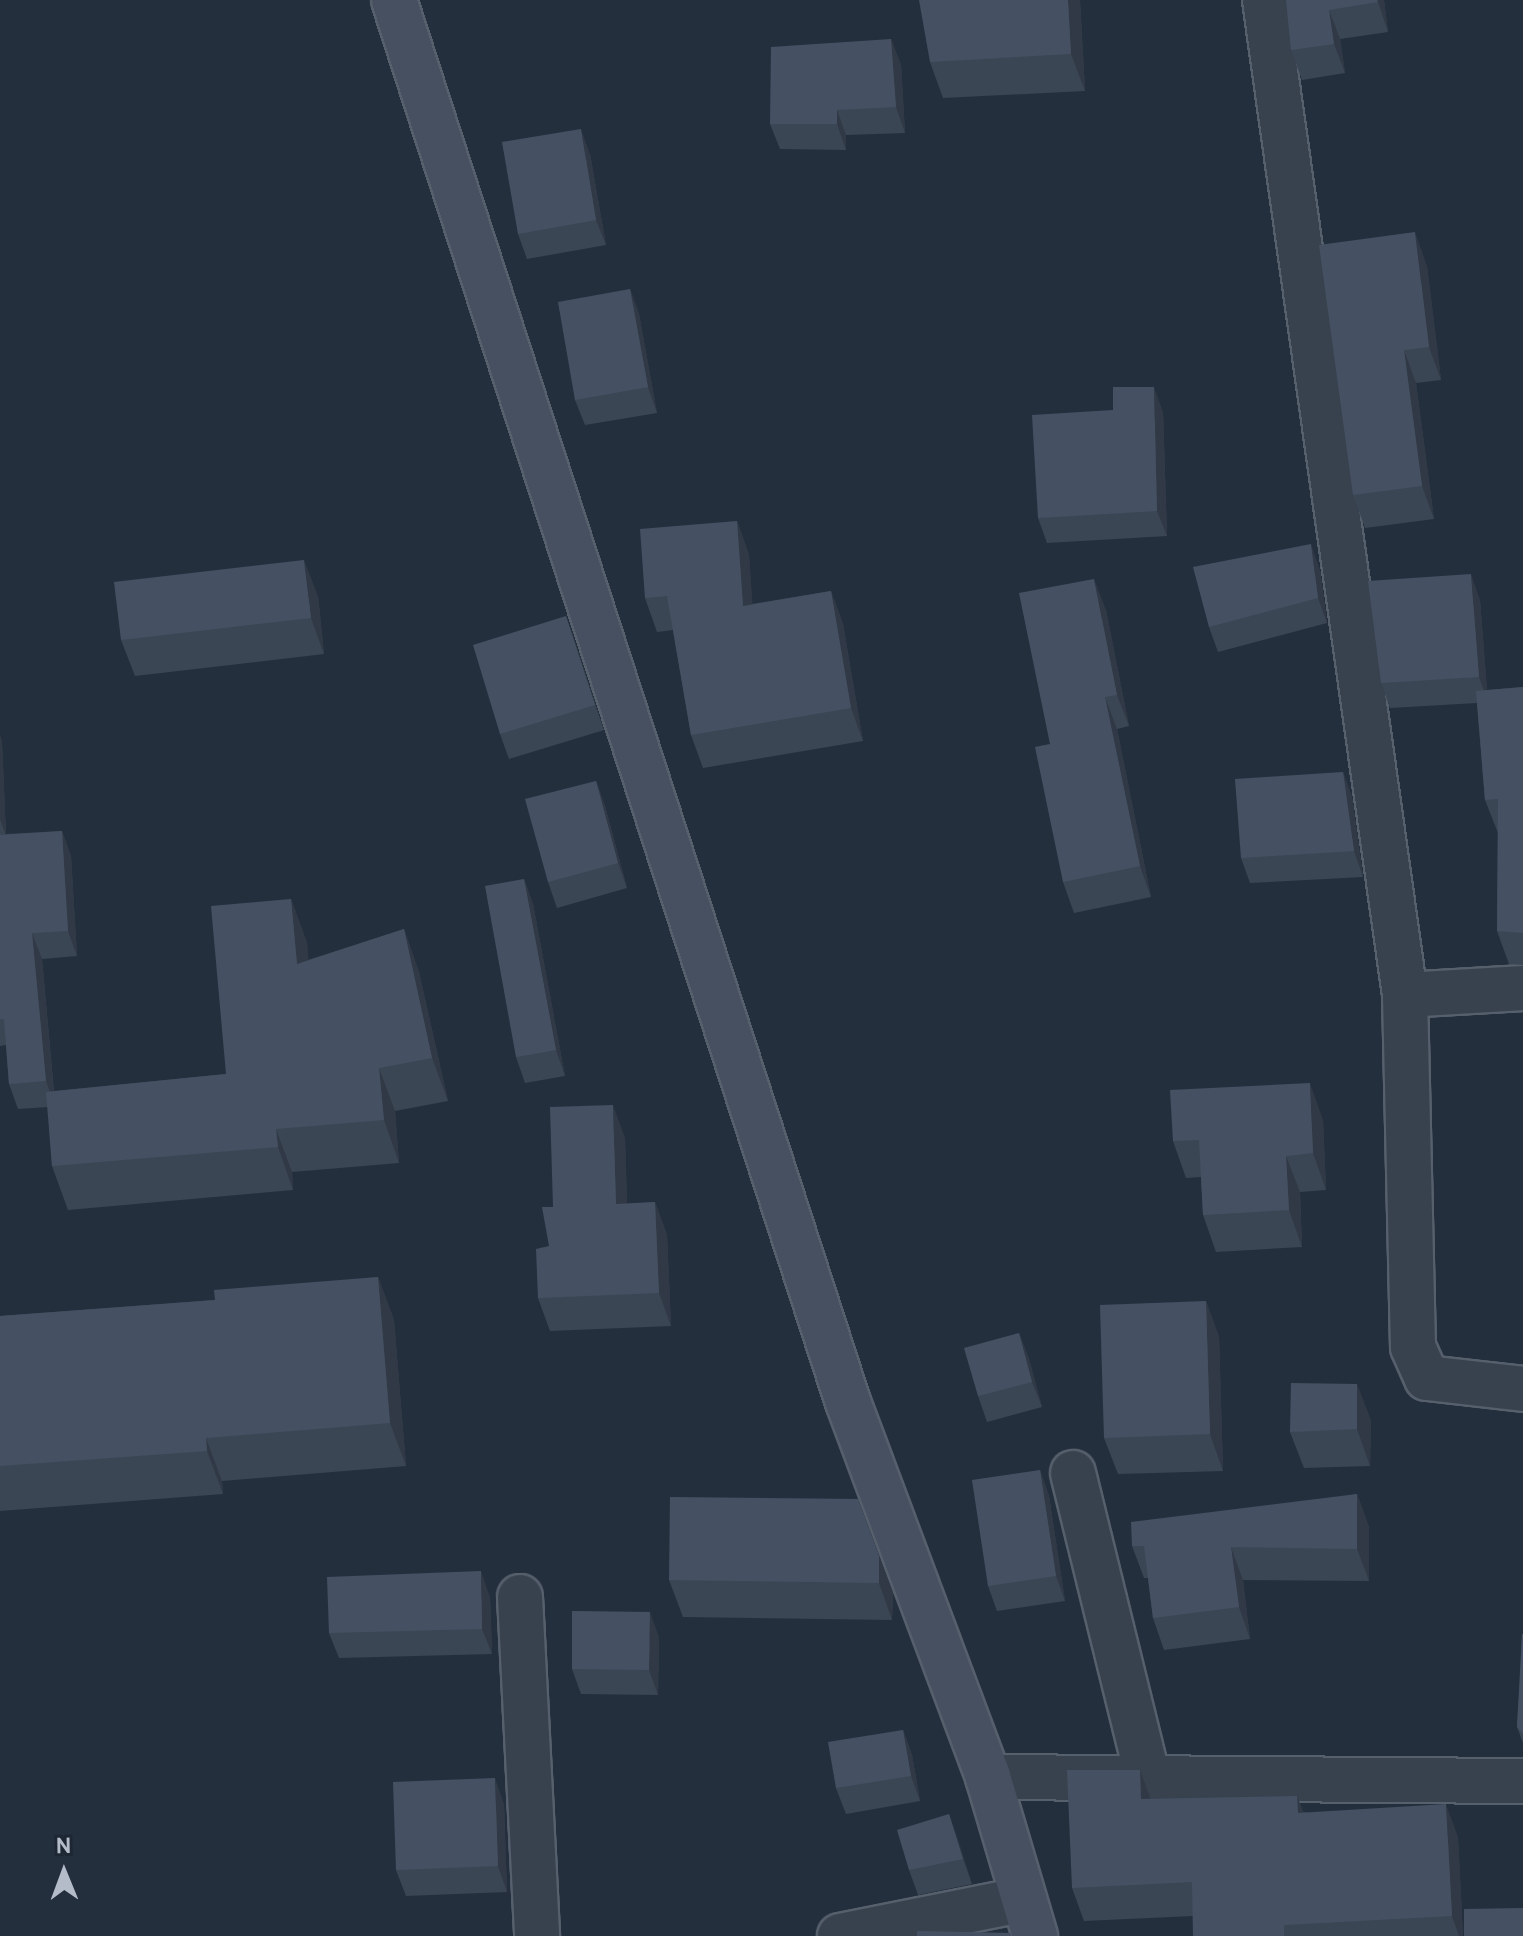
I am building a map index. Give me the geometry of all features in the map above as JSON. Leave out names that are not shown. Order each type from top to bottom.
[{"type":"street","points":[[394,0],[848,1402],[988,1777],[1028,1918],[840,1936]]},
{"type":"street","points":[[1265,0],[1405,995],[1416,1360],[1427,1378],[1446,1384],[1523,1389]]},
{"type":"street","points":[[1405,995],[1523,988]]},
{"type":"street","points":[[1073,1473],[1148,1779]]},
{"type":"street","points":[[520,1597],[537,1936]]},
{"type":"street","points":[[988,1777],[1523,1781]]},
{"type":"building","points":[[919,0],[1068,0],[1071,54],[930,62]]},
{"type":"building","points":[[1286,0],[1378,2],[1329,10],[1334,44],[1291,50]]},
{"type":"building","points":[[891,39],[896,107],[837,110],[837,124],[770,124],[771,47]]},
{"type":"building","points":[[581,129],[596,220],[518,234],[502,142]]},
{"type":"building","points":[[1415,232],[1429,347],[1404,350],[1422,486],[1353,495],[1319,245]]},
{"type":"building","points":[[630,289],[648,387],[575,400],[558,302]]},
{"type":"building","points":[[1113,387],[1154,387],[1157,511],[1038,518],[1032,415],[1113,410]]},
{"type":"building","points":[[737,521],[743,606],[831,591],[851,708],[691,735],[667,596],[645,598],[640,529]]},
{"type":"building","points":[[1311,544],[1318,598],[1209,627],[1193,567]]},
{"type":"building","points":[[304,560],[311,618],[121,640],[114,582]]},
{"type":"building","points":[[1471,574],[1479,677],[1381,683],[1368,581]]},
{"type":"building","points":[[1094,579],[1117,695],[1105,697],[1140,866],[1063,882],[1035,747],[1050,744],[1019,593]]},
{"type":"building","points":[[566,616],[595,705],[500,734],[473,645]]},
{"type":"building","points":[[1523,687],[1523,933],[1497,931],[1498,799],[1485,800],[1476,691]]},
{"type":"building","points":[[1343,772],[1354,851],[1241,858],[1235,779]]},
{"type":"building","points":[[596,781],[618,863],[548,882],[525,799]]},
{"type":"building","points":[[62,831],[68,931],[32,933],[46,1081],[9,1084],[4,1019],[0,1019],[0,835]]},
{"type":"building","points":[[524,879],[556,1050],[516,1057],[485,886]]},
{"type":"building","points":[[291,899],[297,964],[404,929],[432,1058],[379,1068],[384,1120],[276,1129],[278,1147],[52,1166],[46,1092],[226,1074],[211,906]]},
{"type":"building","points":[[1310,1083],[1313,1153],[1286,1156],[1289,1210],[1203,1215],[1199,1140],[1173,1141],[1170,1090]]},
{"type":"building","points":[[613,1105],[616,1204],[655,1202],[659,1293],[538,1298],[536,1249],[549,1246],[542,1207],[553,1207],[550,1107]]},
{"type":"building","points":[[378,1277],[390,1423],[206,1438],[207,1451],[0,1466],[0,1316],[215,1300],[214,1290]]},
{"type":"building","points":[[1206,1301],[1210,1434],[1104,1438],[1100,1305]]},
{"type":"building","points":[[1019,1333],[1032,1382],[978,1396],[964,1348]]},
{"type":"building","points":[[1291,1383],[1357,1384],[1357,1429],[1290,1432]]},
{"type":"building","points":[[1040,1470],[1056,1576],[988,1586],[972,1480]]},
{"type":"building","points":[[1357,1494],[1357,1549],[1231,1547],[1239,1607],[1153,1618],[1144,1546],[1132,1546],[1131,1522]]},
{"type":"building","points":[[670,1497],[858,1499],[879,1556],[879,1583],[669,1580]]},
{"type":"building","points":[[481,1571],[482,1629],[329,1633],[327,1577]]},
{"type":"building","points":[[572,1611],[650,1612],[649,1670],[572,1669]]},
{"type":"building","points":[[1523,1634],[1523,1734],[1517,1727]]},
{"type":"building","points":[[903,1730],[911,1776],[836,1788],[828,1742]]},
{"type":"building","points":[[1067,1770],[1140,1770],[1141,1799],[1297,1796],[1298,1813],[1446,1804],[1452,1916],[1284,1925],[1284,1936],[1193,1936],[1192,1882],[1072,1888]]},
{"type":"building","points":[[495,1778],[498,1866],[396,1870],[393,1782]]},
{"type":"building","points":[[949,1814],[963,1859],[909,1870],[897,1830]]},
{"type":"building","points":[[1523,1908],[1523,1936],[1464,1936],[1464,1909]]},
{"type":"building","points":[[917,1931],[1011,1933],[1011,1936],[917,1936]]}]
